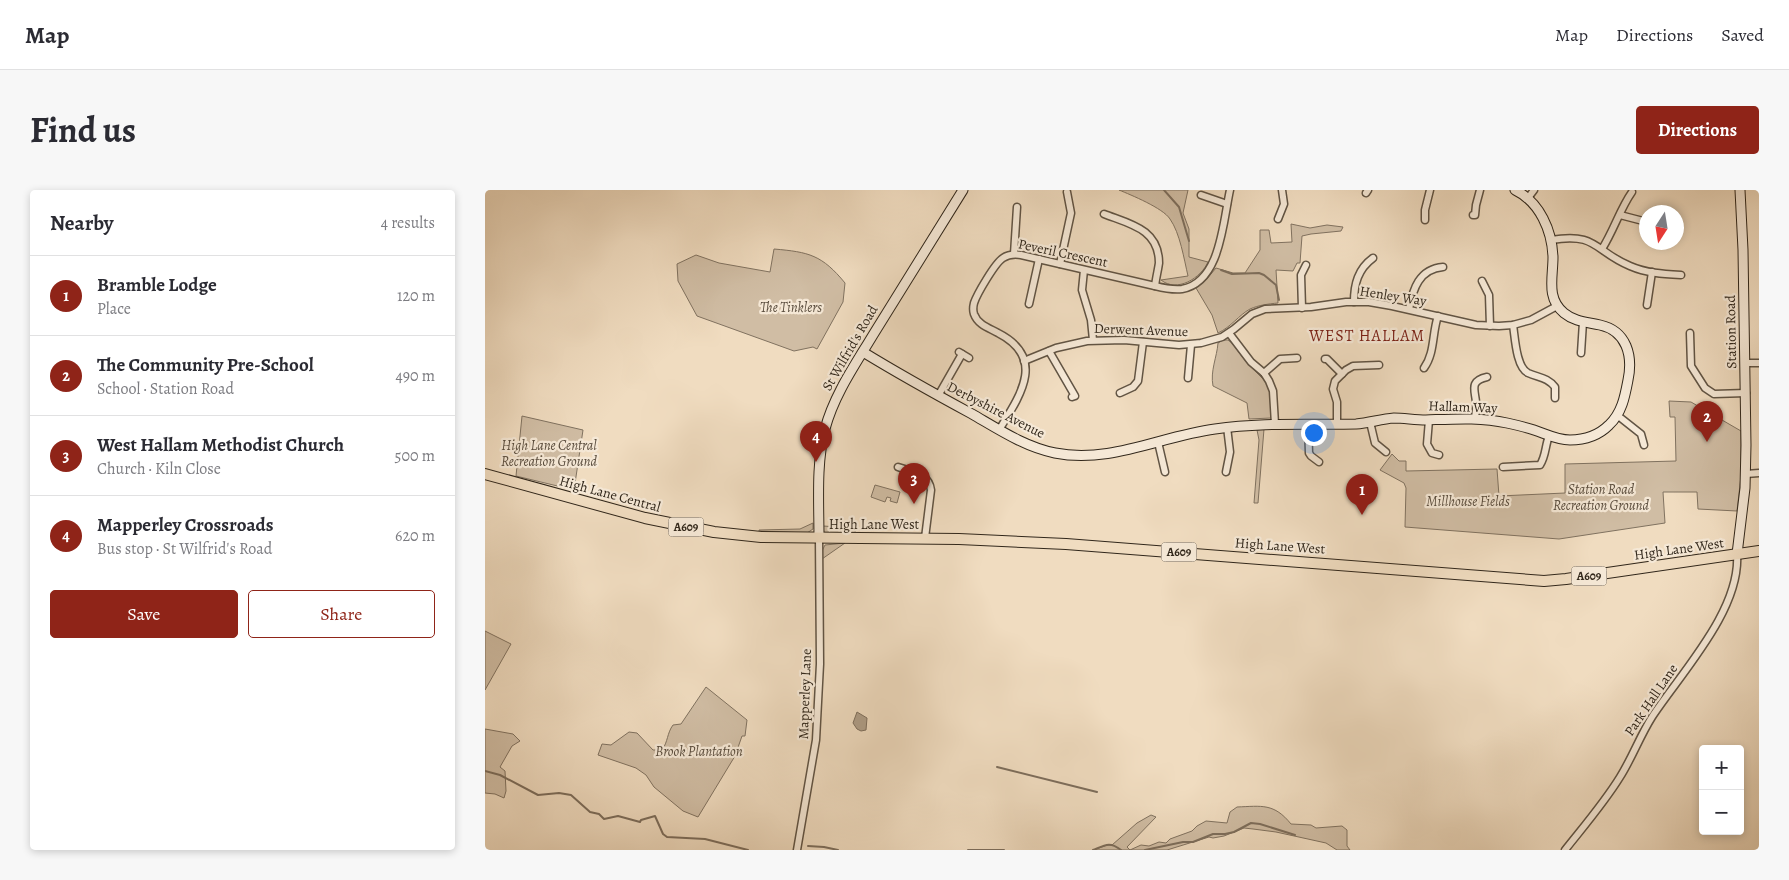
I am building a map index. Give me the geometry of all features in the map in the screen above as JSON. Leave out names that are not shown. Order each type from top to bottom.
[{"type":"main road","name":"High Lane Central","points":[[485,474],[639,517],[683,527],[761,537],[819,538]]},
{"type":"main road","name":"High Lane West","points":[[819,538],[925,538],[1066,544],[1544,581],[1737,554]]},
{"type":"main road","name":"A609","points":[[1737,554],[1759,551]]},
{"type":"street","name":"St Wilfrid's Road","points":[[819,538],[819,473],[823,434],[835,402],[863,352],[963,190]]},
{"type":"street","name":"Peveril Crescent","points":[[1024,361],[1013,343],[980,322],[973,310],[975,300],[997,263],[1004,257],[1014,254],[1155,286],[1172,289],[1185,288],[1205,274],[1216,257],[1230,190]]},
{"type":"street","points":[[1279,219],[1285,210],[1282,190]]},
{"type":"street","points":[[1425,220],[1422,210],[1429,190]]},
{"type":"street","points":[[1473,215],[1475,215],[1480,190]]},
{"type":"street","points":[[1515,190],[1528,198],[1541,215],[1551,240],[1553,257],[1551,288],[1557,306]]},
{"type":"street","points":[[1528,198],[1534,190]]},
{"type":"street","name":"Station Road","points":[[1737,554],[1745,474],[1746,393],[1740,190]]},
{"type":"street","points":[[1059,264],[1070,215],[1066,202],[1067,192]]},
{"type":"street","points":[[1602,249],[1632,192]]},
{"type":"street","points":[[1201,194],[1210,200],[1227,204]]},
{"type":"street","points":[[1014,254],[1017,207]]},
{"type":"street","points":[[1105,214],[1114,215],[1143,230],[1152,238],[1159,261],[1155,286]]},
{"type":"street","points":[[1620,215],[1639,220]]},
{"type":"street","points":[[1551,240],[1577,238],[1592,242],[1625,264],[1652,272],[1681,275]]},
{"type":"street","points":[[1029,304],[1033,298],[1039,259]]},
{"type":"street","points":[[1354,302],[1356,281],[1369,259]]},
{"type":"street","points":[[1409,309],[1418,280],[1427,272],[1440,266]]},
{"type":"street","points":[[1302,308],[1301,280],[1303,267]]},
{"type":"street","points":[[1085,270],[1082,290],[1091,320],[1093,340]]},
{"type":"street","points":[[1647,305],[1652,272]]},
{"type":"street","points":[[1485,283],[1490,300],[1489,326]]},
{"type":"street","name":"Henley Way","points":[[1229,333],[1248,316],[1259,310],[1302,308],[1354,302],[1376,303],[1476,325],[1489,326],[1513,325],[1531,320],[1557,306]]},
{"type":"street","name":"Hallam Way","points":[[1275,424],[1337,424],[1396,418],[1429,420],[1475,419],[1513,424],[1565,440],[1589,438],[1603,430],[1617,415],[1623,401],[1629,374],[1628,350],[1622,339],[1611,329],[1599,324],[1583,322],[1566,315],[1557,306]]},
{"type":"street","points":[[1427,366],[1432,353],[1434,331],[1438,316]]},
{"type":"street","points":[[1581,353],[1583,322]]},
{"type":"street","points":[[1513,325],[1523,374],[1546,378],[1558,389],[1555,398]]},
{"type":"street","points":[[1229,333],[1253,365],[1269,381],[1273,391],[1275,424]]},
{"type":"street","name":"Derwent Avenue","points":[[1024,361],[1073,343],[1093,340],[1191,345],[1209,341],[1229,333]]},
{"type":"street","points":[[1690,333],[1690,362],[1705,388],[1711,393],[1746,393]]},
{"type":"street","points":[[1120,392],[1133,387],[1138,381],[1143,342]]},
{"type":"street","points":[[1188,378],[1191,345]]},
{"type":"street","points":[[1049,351],[1075,396],[1072,397]]},
{"type":"street","name":"Derbyshire Avenue","points":[[863,352],[999,430],[1040,449],[1057,453],[1094,456],[1210,430],[1275,424]]},
{"type":"street","points":[[938,396],[961,353],[969,358]]},
{"type":"street","points":[[1263,373],[1277,360],[1297,358]]},
{"type":"street","points":[[1325,359],[1342,374]]},
{"type":"street","points":[[999,430],[1021,393],[1026,375],[1024,361]]},
{"type":"street","points":[[1745,363],[1759,363]]},
{"type":"street","points":[[1337,424],[1337,402],[1333,389],[1334,383],[1350,367],[1357,365],[1379,365]]},
{"type":"street","points":[[1698,377],[1707,374]]},
{"type":"street","points":[[1475,419],[1474,381],[1487,378]]},
{"type":"street","points":[[1617,415],[1637,429],[1645,441]]},
{"type":"street","points":[[1429,420],[1427,444],[1435,456]]},
{"type":"street","points":[[1370,422],[1375,443],[1386,452]]},
{"type":"street","points":[[1308,424],[1308,450],[1312,460],[1319,462]]},
{"type":"street","points":[[1226,472],[1230,449],[1227,427]]},
{"type":"street","points":[[1503,467],[1541,466],[1549,436]]},
{"type":"street","points":[[1158,442],[1166,460],[1165,472]]},
{"type":"street","points":[[898,467],[913,475],[926,478],[931,488],[925,538]]},
{"type":"street","points":[[1745,474],[1759,473]]},
{"type":"street","name":"Mapperley Lane","points":[[797,850],[816,740],[819,664],[819,538]]},
{"type":"street","name":"Park Hall Lane","points":[[1565,850],[1621,776],[1644,730],[1709,636],[1721,615],[1730,593],[1736,571],[1737,554]]},
{"type":"green space","points":[[1119,190],[1188,190],[1183,213],[1189,229],[1189,257],[1208,262],[1205,268],[1188,282],[1181,284],[1167,284],[1161,280],[1188,276],[1176,231],[1170,219],[1161,211]]},
{"type":"green space","points":[[1291,224],[1310,228],[1327,225],[1343,227],[1341,231],[1302,236],[1300,263],[1297,263],[1293,271],[1276,270],[1278,303],[1250,309],[1218,333],[1212,315],[1196,288],[1216,268],[1233,273],[1245,273],[1260,250],[1260,230],[1269,230],[1271,243],[1292,242]]},
{"type":"green space","name":"The Tinklers","points":[[774,249],[797,252],[814,257],[829,266],[845,283],[843,302],[817,349],[813,347],[794,351],[697,316],[678,281],[677,264],[696,255],[719,263],[770,272]]},
{"type":"green space","points":[[1228,340],[1232,343],[1247,363],[1266,382],[1270,392],[1271,418],[1249,419],[1247,403],[1213,386],[1213,369],[1218,343]]},
{"type":"green space","name":"Station Road Recreation Ground","points":[[1669,401],[1691,402],[1741,431],[1741,476],[1737,511],[1698,509],[1697,492],[1663,492],[1665,523],[1559,539],[1405,527],[1406,488],[1404,483],[1380,470],[1392,454],[1399,461],[1406,461],[1406,471],[1497,469],[1499,496],[1565,493],[1565,464],[1676,461],[1675,417],[1670,417]]},
{"type":"green space","name":"High Lane Central Recreation Ground","points":[[522,416],[583,430],[574,490],[516,476]]},
{"type":"green space","points":[[1264,429],[1258,503],[1254,503],[1259,440],[1257,430]]},
{"type":"green space","points":[[875,485],[900,492],[897,503],[890,501],[891,498],[887,497],[885,502],[871,497]]},
{"type":"green space","points":[[813,523],[813,529],[807,533],[759,531],[800,529]]},
{"type":"green space","points":[[823,526],[855,528],[855,534],[824,533]]},
{"type":"green space","points":[[845,543],[822,559],[822,551],[825,545]]},
{"type":"green space","points":[[485,631],[511,644],[485,690]]},
{"type":"green space","name":"Brook Plantation","points":[[706,687],[747,720],[745,736],[742,736],[735,756],[698,817],[683,811],[654,787],[646,775],[636,768],[598,755],[602,744],[611,745],[629,732],[637,733],[653,750],[662,750],[673,725],[681,724]]},
{"type":"green space","points":[[485,729],[513,734],[520,741],[512,746],[500,767],[505,771],[506,791],[504,798],[495,794],[485,793]]},
{"type":"green space","points":[[1261,806],[1279,812],[1291,824],[1311,825],[1316,828],[1342,826],[1347,830],[1347,846],[1350,850],[1337,850],[1326,843],[1276,832],[1244,828],[1224,836],[1209,837],[1167,850],[1130,850],[1141,845],[1149,846],[1159,842],[1166,843],[1170,839],[1192,831],[1206,821],[1227,823],[1230,812],[1237,807]]},
{"type":"green space","points":[[1151,815],[1156,817],[1127,847],[1130,850],[1094,850],[1112,845],[1137,823]]},
{"type":"shaded area","points":[[857,712],[867,718],[866,730],[861,731],[857,729],[853,723]]},
{"type":"waterway","points":[[1164,190],[1179,207],[1189,241]]},
{"type":"waterway","points":[[1221,270],[1232,274],[1259,273],[1264,275],[1276,285],[1279,300]]},
{"type":"waterway","points":[[997,767],[1097,792]]},
{"type":"waterway","points":[[485,771],[500,775],[538,795],[559,793],[571,795],[590,812],[599,814],[604,819],[618,816],[640,822],[655,816],[663,834],[667,837],[705,839],[748,850]]},
{"type":"waterway","points":[[1145,850],[1183,842],[1193,842],[1213,834],[1234,832],[1251,823],[1295,835]]},
{"type":"waterway","points":[[1093,850],[1104,845],[1114,846],[1121,850]]},
{"type":"waterway","points":[[808,846],[838,850]]},
{"type":"waterway","points":[[968,850],[1004,850]]},
{"type":"place","name":"The Community Pre-School","points":[[1707,442]]},
{"type":"place","name":"Mapperley Crossroads","points":[[816,462]]},
{"type":"place","name":"West Hallam Methodist Church","points":[[914,504]]},
{"type":"place","name":"Bramble Lodge","points":[[1362,515]]},
{"type":"district","name":"WEST HALLAM","points":[[1367,336]]},
{"type":"park label","name":"Millhouse Fields","points":[[1468,501]]}]
